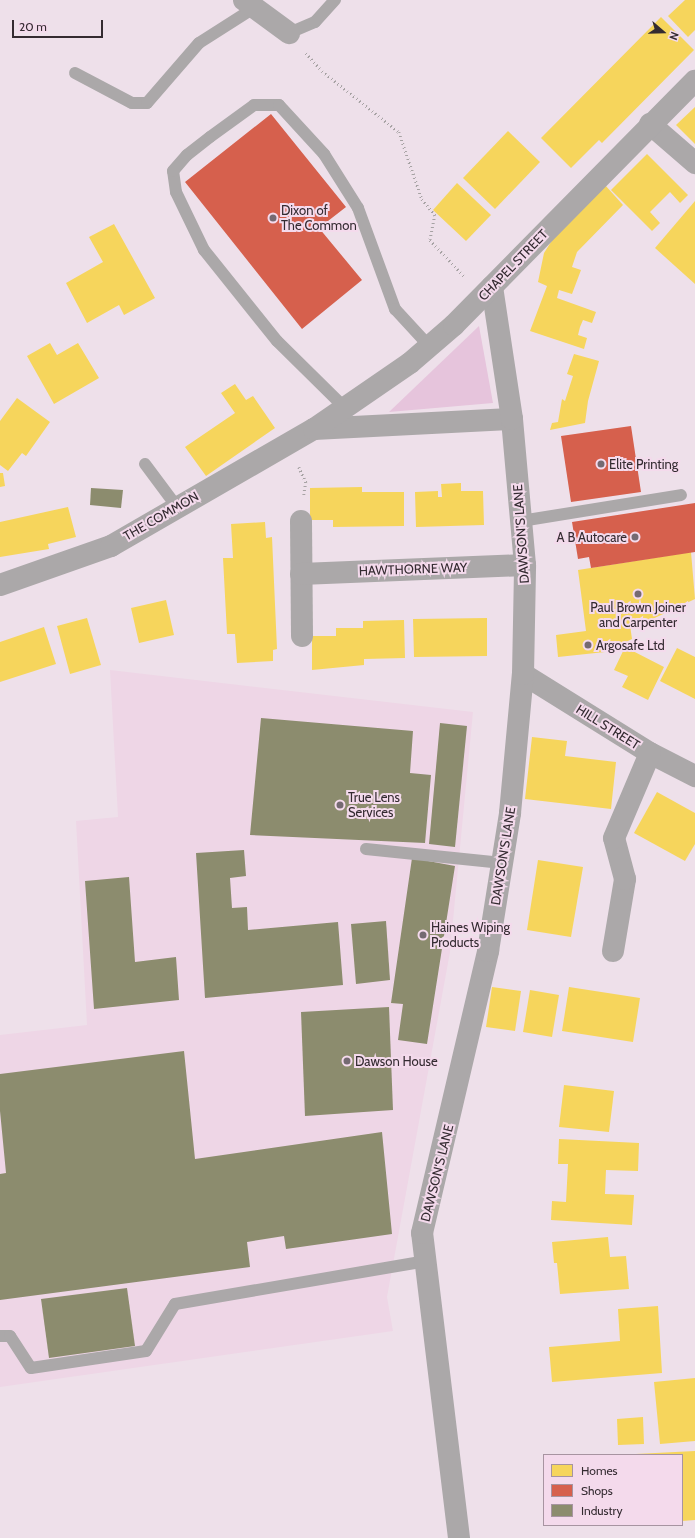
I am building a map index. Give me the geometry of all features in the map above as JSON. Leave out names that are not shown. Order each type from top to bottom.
[{"type":"street","points":[[249,4],[289,33]]},
{"type":"street","name":"CHAPEL STREET","points":[[314,429],[429,346],[492,287],[650,124],[695,81]]},
{"type":"street","points":[[650,124],[695,162]]},
{"type":"street","name":"DAWSON'S LANE","points":[[459,1538],[422,1233],[488,951],[510,813],[523,674],[525,565],[512,419],[492,287]]},
{"type":"street","points":[[314,429],[512,419]]},
{"type":"street","name":"THE COMMON","points":[[0,585],[111,546],[176,507],[314,429]]},
{"type":"street","points":[[300,521],[302,636]]},
{"type":"street","name":"HAWTHORNE WAY","points":[[301,574],[525,565]]},
{"type":"street","name":"HILL STREET","points":[[523,674],[650,753],[695,776]]},
{"type":"street","points":[[613,951],[625,879],[614,838],[650,753]]},
{"type":"lane","points":[[289,33],[314,22],[329,9],[335,0]]},
{"type":"lane","points":[[75,73],[132,103],[147,103],[199,43],[249,4]]},
{"type":"lane","points":[[345,408],[276,341],[204,250],[176,192],[173,171],[187,155],[210,137],[254,105],[279,105],[324,154],[358,208],[395,309],[429,346]]},
{"type":"lane","points":[[145,464],[176,507]]},
{"type":"lane","points":[[521,521],[681,495]]},
{"type":"lane","points":[[366,849],[502,863]]},
{"type":"lane","points":[[0,1336],[10,1336],[31,1368],[146,1351],[175,1304],[426,1261]]},
{"type":"path","points":[[289,33],[322,71],[399,132],[422,199],[435,215],[430,240],[460,274],[492,287]]},
{"type":"path","points":[[287,444],[306,482],[300,521]]},
{"type":"shaded area","points":[[479,326],[493,403],[389,412]]},
{"type":"shaded area","points":[[110,670],[473,712],[450,952],[387,1297],[393,1331],[0,1387],[0,1035],[87,1025],[76,821],[118,817]]},
{"type":"building: Homes","points":[[685,0],[695,0],[695,30],[688,37],[668,16]]},
{"type":"building: Homes","points":[[661,17],[694,50],[602,143],[599,140],[571,168],[541,138]]},
{"type":"building: Homes","points":[[695,107],[695,144],[676,125]]},
{"type":"building: Homes","points":[[508,131],[540,162],[495,209],[463,178]]},
{"type":"building: Homes","points":[[647,154],[688,195],[680,203],[670,192],[650,212],[660,223],[652,231],[611,190]]},
{"type":"building: Homes","points":[[457,183],[491,215],[466,241],[433,210]]},
{"type":"building: Homes","points":[[605,185],[623,205],[577,252],[572,267],[581,270],[572,294],[559,290],[557,298],[596,312],[592,323],[583,320],[580,327],[578,335],[587,338],[584,349],[530,331],[547,286],[538,282],[544,253],[556,234]]},
{"type":"building: Homes","points":[[695,201],[695,284],[655,248]]},
{"type":"building: Homes","points":[[114,224],[155,298],[124,315],[119,305],[87,323],[66,283],[103,262],[89,237]]},
{"type":"building: Homes","points":[[50,343],[57,355],[78,343],[99,378],[54,404],[27,356]]},
{"type":"building: Homes","points":[[574,354],[599,361],[588,401],[585,423],[550,430],[552,423],[558,422],[562,399],[565,401],[573,376],[567,374]]},
{"type":"building: Homes","points":[[235,384],[246,400],[253,396],[275,428],[206,476],[185,447],[235,413],[221,393]]},
{"type":"building: Homes","points":[[17,398],[50,422],[26,456],[22,453],[8,471],[0,465],[0,421]]},
{"type":"building: Homes","points":[[0,473],[3,473],[5,486],[0,487]]},
{"type":"building: Homes","points":[[461,483],[461,491],[483,491],[484,525],[416,527],[415,492],[438,491],[438,497],[442,497],[441,484]]},
{"type":"building: Homes","points":[[362,487],[362,492],[404,492],[404,526],[333,527],[333,520],[310,520],[310,488]]},
{"type":"building: Homes","points":[[68,507],[76,537],[48,544],[49,549],[0,557],[0,522]]},
{"type":"building: Homes","points":[[265,522],[266,538],[272,537],[277,649],[273,650],[273,661],[237,663],[235,634],[227,634],[223,558],[233,558],[231,524]]},
{"type":"building: Homes","name":"Paul Brown Joiner and Carpenter","points":[[691,552],[695,599],[644,623],[630,625],[632,639],[605,652],[558,657],[556,635],[586,631],[578,570]]},
{"type":"building: Homes","points":[[166,600],[174,635],[139,643],[131,608]]},
{"type":"building: Homes","points":[[87,618],[101,665],[70,674],[57,626]]},
{"type":"building: Homes","points":[[487,618],[487,656],[414,657],[413,619]]},
{"type":"building: Homes","points":[[404,620],[405,658],[364,659],[364,665],[312,670],[312,636],[336,636],[336,628],[363,628],[363,621]]},
{"type":"building: Homes","points":[[44,627],[56,664],[0,682],[0,642]]},
{"type":"building: Homes","points":[[625,647],[664,667],[648,700],[622,687],[628,676],[614,670]]},
{"type":"building: Homes","points":[[677,648],[695,657],[695,699],[660,681]]},
{"type":"building: Homes","points":[[532,737],[567,741],[565,756],[616,762],[611,809],[525,799]]},
{"type":"building: Homes","points":[[657,792],[695,813],[695,844],[685,861],[634,833]]},
{"type":"building: Homes","points":[[538,860],[583,867],[571,937],[527,930]]},
{"type":"building: Homes","points":[[492,987],[521,991],[515,1031],[486,1027]]},
{"type":"building: Homes","points":[[569,987],[640,998],[633,1042],[562,1031]]},
{"type":"building: Homes","points":[[530,990],[559,995],[552,1037],[523,1032]]},
{"type":"building: Homes","points":[[564,1085],[614,1091],[609,1132],[559,1127]]},
{"type":"building: Homes","points":[[559,1139],[639,1143],[638,1171],[606,1170],[605,1194],[634,1195],[632,1225],[551,1220],[552,1201],[566,1202],[568,1164],[558,1164]]},
{"type":"building: Homes","points":[[608,1237],[610,1257],[626,1256],[629,1289],[560,1294],[557,1263],[554,1263],[552,1242]]},
{"type":"building: Homes","points":[[658,1306],[662,1373],[552,1382],[549,1347],[620,1341],[618,1309]]},
{"type":"building: Homes","points":[[695,1378],[695,1441],[660,1444],[654,1382]]},
{"type":"building: Homes","points":[[643,1417],[644,1444],[618,1445],[617,1419]]},
{"type":"building: Homes","points":[[695,1451],[695,1520],[683,1521],[683,1454],[636,1454]]},
{"type":"building: Shops","name":"Dixon of The Common","points":[[271,114],[346,207],[319,228],[362,280],[302,329],[185,182]]},
{"type":"building: Shops","name":"Elite Printing","points":[[631,426],[641,492],[571,502],[561,436]]},
{"type":"building: Shops","name":"A B Autocare","points":[[695,503],[695,552],[591,568],[589,557],[578,559],[572,522]]},
{"type":"building: Industry","points":[[91,488],[123,490],[121,508],[90,505]]},
{"type":"building: Industry","name":"True Lens Services","points":[[261,718],[413,731],[410,773],[431,775],[425,843],[250,835]]},
{"type":"building: Industry","name":"True Lens Services","points":[[440,723],[467,726],[455,847],[429,844]]},
{"type":"building: Industry","points":[[244,850],[246,876],[230,878],[232,908],[247,907],[248,930],[338,922],[343,985],[205,998],[196,853]]},
{"type":"building: Industry","name":"Haines Wiping Products","points":[[412,858],[455,866],[427,1044],[398,1040],[403,1004],[391,1003]]},
{"type":"building: Industry","points":[[129,877],[135,962],[176,957],[179,1000],[94,1009],[85,881]]},
{"type":"building: Industry","points":[[386,921],[390,980],[356,984],[351,924]]},
{"type":"building: Industry","name":"Dawson House","points":[[389,1007],[393,1110],[305,1116],[301,1012]]},
{"type":"building: Industry","points":[[184,1051],[195,1159],[382,1132],[392,1234],[286,1249],[284,1236],[247,1242],[250,1267],[0,1300],[0,1174],[6,1173],[0,1111],[0,1074]]},
{"type":"building: Industry","points":[[127,1288],[135,1346],[49,1358],[41,1299]]},
{"type":"place","name":"Dixon of The Common","points":[[273,218]]},
{"type":"place","name":"Elite Printing","points":[[601,464]]},
{"type":"place","name":"A B Autocare","points":[[635,537]]},
{"type":"place","name":"Paul Brown Joiner and Carpenter","points":[[638,594]]},
{"type":"place","name":"Argosafe Ltd","points":[[588,645]]},
{"type":"place","name":"True Lens Services","points":[[340,805]]},
{"type":"place","name":"Haines Wiping Products","points":[[423,935]]},
{"type":"place","name":"Dawson House","points":[[347,1061]]}]
